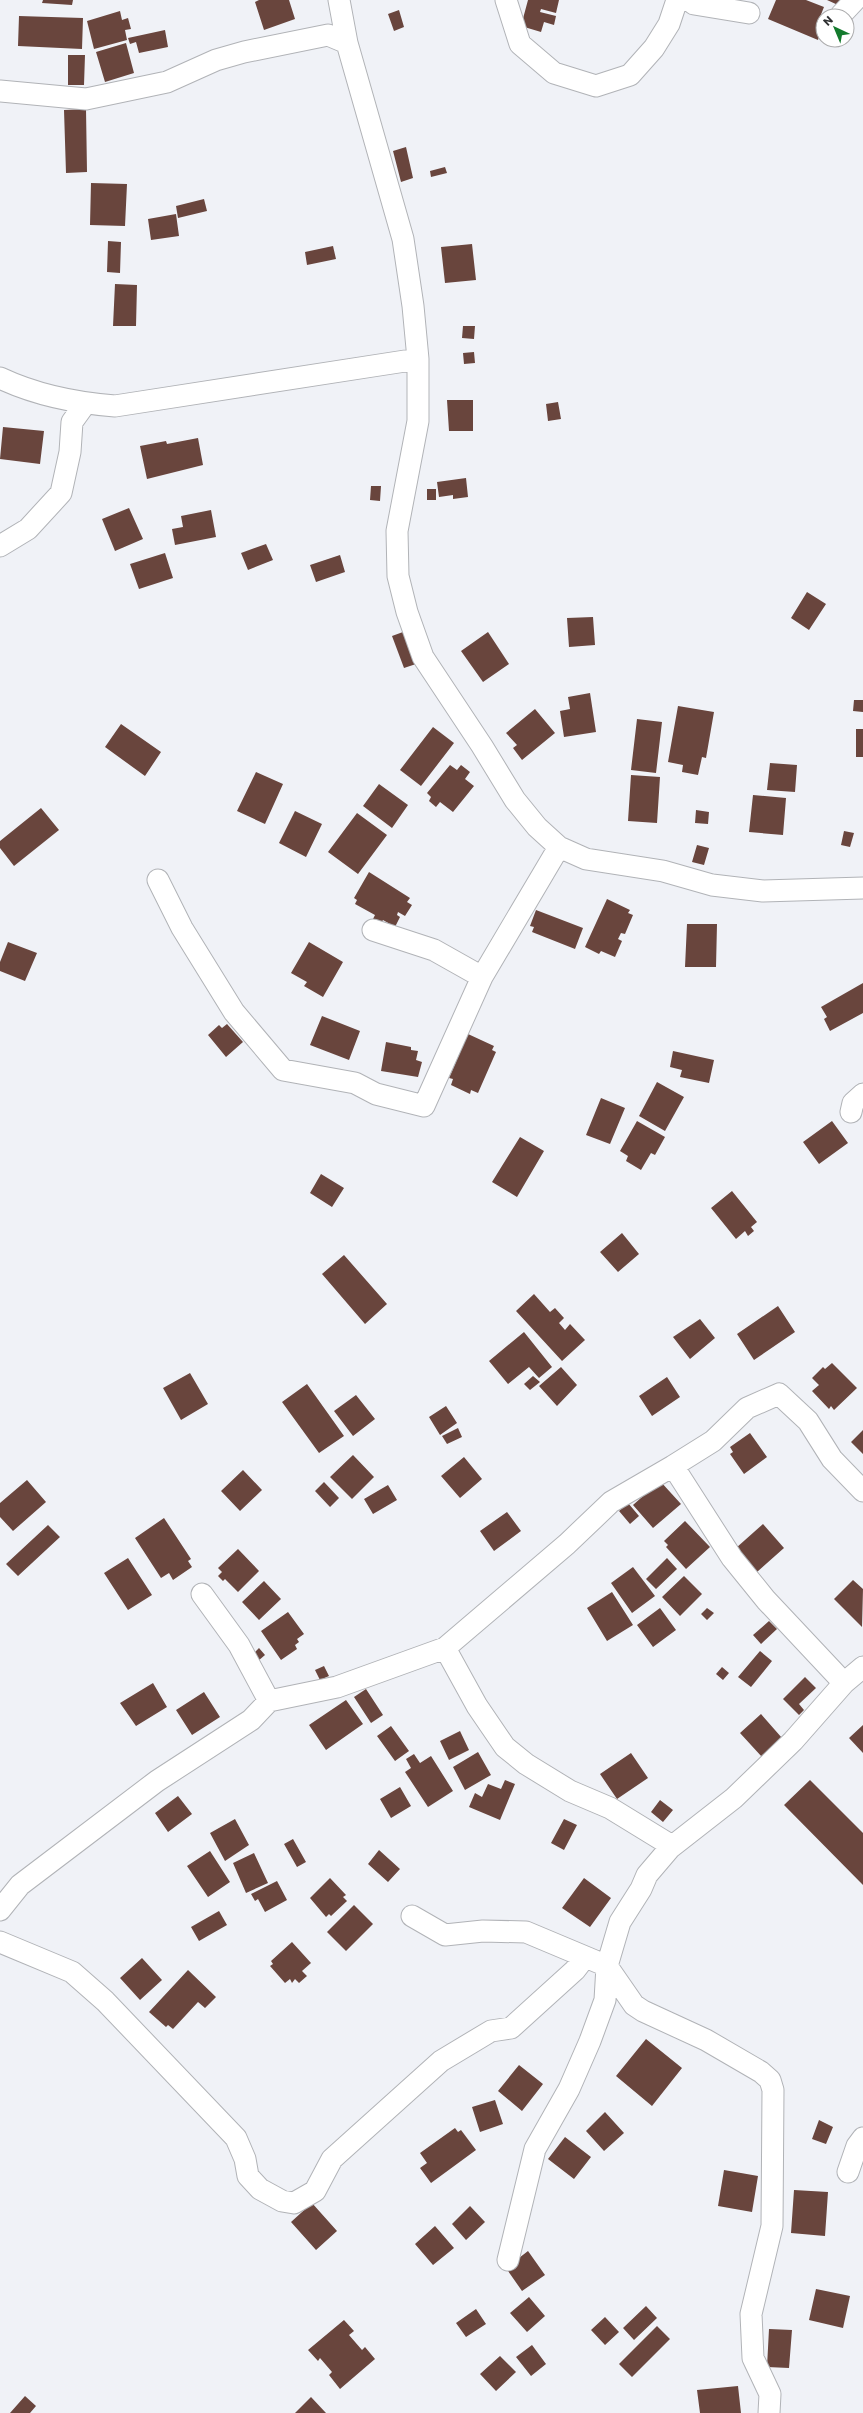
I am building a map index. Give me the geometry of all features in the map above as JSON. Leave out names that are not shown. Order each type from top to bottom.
[{"type":"street","points":[[339,0],[346,43],[403,239],[418,360],[418,420],[397,530],[398,576],[407,612],[423,657],[482,746],[515,800],[537,827],[559,847],[586,859],[663,872],[712,885],[763,891],[863,888]]},
{"type":"street","points":[[506,0],[520,44],[554,73],[596,86],[630,75],[654,48],[669,24],[677,0]]},
{"type":"street","points":[[689,0],[694,4],[749,13]]},
{"type":"street","points":[[0,91],[86,98],[167,82],[216,60],[244,52],[328,35],[346,43]]},
{"type":"street","points":[[0,378],[35,392],[85,404],[115,406],[144,404],[418,360]]},
{"type":"street","points":[[0,546],[28,529],[61,492],[70,452],[72,422],[85,404]]},
{"type":"street","points":[[158,880],[182,928],[234,1012],[282,1070],[355,1083],[376,1094],[424,1106],[482,976],[559,847]]},
{"type":"street","points":[[373,930],[434,950],[482,976]]},
{"type":"street","points":[[851,1112],[853,1103],[863,1094]]},
{"type":"street","points":[[0,1910],[20,1885],[157,1781],[251,1720],[269,1700],[337,1687],[445,1648],[567,1544],[612,1502],[714,1441],[747,1408],[779,1394],[808,1421],[832,1459],[863,1491]]},
{"type":"street","points":[[674,1466],[732,1558],[766,1600],[844,1683]]},
{"type":"street","points":[[202,1594],[239,1645],[269,1700]]},
{"type":"street","points":[[445,1648],[477,1706],[505,1747],[526,1764],[570,1791],[610,1808],[672,1846]]},
{"type":"street","points":[[508,2260],[535,2149],[569,2089],[590,2041],[605,2000],[608,1966],[620,1922],[642,1889],[647,1875],[658,1859],[672,1846],[734,1798],[793,1741],[844,1683],[863,1667]]},
{"type":"street","points":[[412,1916],[445,1934],[483,1931],[526,1932],[608,1966],[634,2005],[643,2011],[706,2040],[761,2072],[770,2080],[773,2090],[772,2226],[751,2314],[753,2358],[770,2394],[769,2413]]},
{"type":"street","points":[[0,1942],[72,1972],[84,1982],[105,2001],[236,2138],[245,2159],[248,2176],[260,2189],[282,2202],[294,2203],[315,2191],[332,2159],[440,2061],[491,2031],[511,2028],[575,1970],[585,1957]]},
{"type":"street","points":[[848,2172],[857,2146],[863,2138]]},
{"type":"building","points":[[43,0],[73,0],[72,5],[42,3]]},
{"type":"building","points":[[259,0],[289,0],[295,19],[264,30],[255,2]]},
{"type":"building","points":[[528,0],[559,0],[556,13],[541,9],[540,12],[556,16],[554,25],[544,22],[541,32],[521,26]]},
{"type":"building","points":[[776,0],[806,0],[824,7],[815,8],[815,39],[768,19]]},
{"type":"building","points":[[827,0],[840,0],[838,5]]},
{"type":"building","points":[[399,10],[404,27],[394,31],[388,14]]},
{"type":"building","points":[[120,11],[122,20],[128,18],[131,29],[125,30],[127,40],[94,49],[87,21]]},
{"type":"building","points":[[19,16],[83,18],[82,49],[18,46]]},
{"type":"building","points":[[165,30],[168,47],[139,53],[136,42],[130,44],[128,38]]},
{"type":"building","points":[[126,43],[134,73],[105,82],[96,52]]},
{"type":"building","points":[[68,55],[85,55],[84,85],[68,85]]},
{"type":"building","points":[[86,109],[87,172],[66,173],[64,110]]},
{"type":"building","points":[[406,147],[413,178],[401,182],[393,151]]},
{"type":"building","points":[[445,167],[447,173],[431,177],[430,171]]},
{"type":"building","points":[[91,183],[127,184],[125,226],[90,225]]},
{"type":"building","points":[[204,199],[207,211],[178,218],[176,206]]},
{"type":"building","points":[[176,214],[179,236],[151,240],[148,219]]},
{"type":"building","points":[[108,241],[121,242],[120,273],[107,272]]},
{"type":"building","points":[[472,244],[476,280],[445,283],[441,247]]},
{"type":"building","points":[[333,246],[336,259],[307,265],[305,252]]},
{"type":"building","points":[[115,284],[137,285],[136,326],[113,326]]},
{"type":"building","points":[[463,326],[475,326],[474,339],[462,338]]},
{"type":"building","points":[[474,352],[475,363],[464,364],[463,353]]},
{"type":"building","points":[[447,400],[473,400],[473,431],[449,431]]},
{"type":"building","points":[[558,402],[561,419],[548,421],[546,404]]},
{"type":"building","points":[[3,427],[44,431],[40,464],[0,459]]},
{"type":"building","points":[[198,438],[203,465],[147,479],[140,446],[166,441],[167,444]]},
{"type":"building","points":[[466,478],[468,497],[453,499],[453,495],[439,497],[437,482]]},
{"type":"building","points":[[371,486],[381,486],[380,501],[370,500]]},
{"type":"building","points":[[427,489],[436,489],[436,500],[427,500]]},
{"type":"building","points":[[129,508],[143,539],[115,551],[102,519]]},
{"type":"building","points":[[211,510],[216,537],[175,545],[172,529],[183,527],[181,516]]},
{"type":"building","points":[[266,544],[273,560],[248,570],[241,553]]},
{"type":"building","points":[[165,553],[173,578],[139,589],[130,564]]},
{"type":"building","points":[[340,555],[345,572],[316,582],[310,565]]},
{"type":"building","points":[[807,592],[826,604],[809,630],[791,618]]},
{"type":"building","points":[[593,617],[595,645],[569,647],[567,618]]},
{"type":"building","points":[[403,632],[416,664],[404,668],[392,636]]},
{"type":"building","points":[[488,632],[509,664],[483,682],[461,651]]},
{"type":"building","points":[[590,693],[596,732],[564,737],[560,711],[570,709],[568,697]]},
{"type":"building","points":[[854,700],[863,700],[863,712],[853,711]]},
{"type":"building","points":[[678,706],[714,712],[706,758],[702,757],[698,775],[682,772],[683,765],[668,762]]},
{"type":"building","points":[[535,709],[555,733],[522,760],[513,748],[517,745],[506,733]]},
{"type":"building","points":[[637,719],[662,722],[656,773],[631,770]]},
{"type":"building","points":[[121,724],[161,752],[145,776],[105,747]]},
{"type":"building","points":[[433,727],[454,743],[421,786],[400,770]]},
{"type":"building","points":[[856,729],[863,729],[863,757],[856,757]]},
{"type":"building","points":[[770,763],[797,765],[795,792],[767,790]]},
{"type":"building","points":[[450,765],[457,770],[461,765],[470,772],[465,779],[474,786],[453,812],[440,802],[436,807],[429,801],[431,797],[427,793]]},
{"type":"building","points":[[256,772],[283,784],[265,824],[237,811]]},
{"type":"building","points":[[631,775],[660,777],[657,823],[628,821]]},
{"type":"building","points":[[379,784],[408,805],[392,828],[363,806]]},
{"type":"building","points":[[753,795],[786,798],[783,835],[749,832]]},
{"type":"building","points":[[41,808],[59,830],[14,866],[0,848],[0,841]]},
{"type":"building","points":[[696,810],[709,812],[708,824],[695,823]]},
{"type":"building","points":[[295,811],[322,824],[306,857],[279,843]]},
{"type":"building","points":[[357,813],[387,835],[358,874],[328,852]]},
{"type":"building","points":[[844,831],[854,833],[850,847],[841,845]]},
{"type":"building","points":[[697,845],[709,848],[704,865],[692,862]]},
{"type":"building","points":[[369,872],[410,898],[407,902],[412,905],[405,916],[398,912],[397,915],[400,917],[395,927],[383,920],[381,923],[373,919],[375,915],[355,904],[357,900],[354,898]]},
{"type":"building","points":[[607,899],[630,910],[628,913],[633,915],[625,934],[621,933],[618,939],[622,941],[615,957],[601,951],[599,954],[585,947]]},
{"type":"building","points":[[536,910],[583,928],[575,949],[532,932],[534,927],[530,926]]},
{"type":"building","points":[[687,924],[717,924],[716,967],[685,967]]},
{"type":"building","points":[[8,942],[37,953],[25,981],[0,971],[0,962]]},
{"type":"building","points":[[309,942],[343,962],[323,997],[304,986],[307,982],[291,973]]},
{"type":"building","points":[[863,983],[863,1013],[830,1031],[824,1019],[827,1017],[821,1007]]},
{"type":"building","points":[[322,1016],[360,1031],[349,1060],[310,1045]]},
{"type":"building","points":[[227,1024],[243,1042],[226,1057],[208,1035],[219,1025],[222,1028]]},
{"type":"building","points":[[468,1034],[494,1046],[492,1050],[496,1052],[478,1093],[471,1090],[470,1094],[451,1085],[453,1079],[449,1078]]},
{"type":"building","points":[[386,1042],[411,1047],[411,1050],[418,1051],[416,1060],[422,1062],[418,1077],[381,1071]]},
{"type":"building","points":[[673,1051],[714,1060],[709,1083],[680,1077],[682,1070],[670,1067]]},
{"type":"building","points":[[657,1082],[684,1097],[665,1131],[639,1116]]},
{"type":"building","points":[[601,1098],[625,1108],[610,1144],[586,1135]]},
{"type":"building","points":[[637,1121],[665,1137],[655,1155],[651,1153],[641,1170],[626,1161],[628,1156],[620,1151]]},
{"type":"building","points":[[832,1121],[848,1143],[819,1164],[803,1142]]},
{"type":"building","points":[[520,1137],[544,1151],[517,1197],[492,1182]]},
{"type":"building","points":[[321,1174],[344,1188],[332,1207],[310,1193]]},
{"type":"building","points":[[732,1191],[757,1222],[751,1227],[754,1231],[748,1236],[745,1231],[736,1239],[711,1208]]},
{"type":"building","points":[[622,1233],[639,1254],[618,1272],[600,1252]]},
{"type":"building","points":[[344,1255],[387,1304],[365,1324],[322,1274]]},
{"type":"building","points":[[534,1294],[550,1312],[555,1308],[564,1318],[559,1323],[565,1330],[570,1324],[585,1340],[562,1361],[516,1311]]},
{"type":"building","points":[[778,1306],[795,1332],[754,1360],[737,1334]]},
{"type":"building","points":[[700,1319],[715,1338],[690,1359],[673,1337]]},
{"type":"building","points":[[524,1332],[552,1367],[539,1378],[529,1367],[508,1384],[489,1361]]},
{"type":"building","points":[[832,1363],[857,1388],[834,1410],[831,1406],[829,1409],[812,1391],[819,1385],[812,1378],[823,1367],[825,1369]]},
{"type":"building","points":[[561,1367],[577,1385],[557,1406],[539,1386]]},
{"type":"building","points":[[190,1373],[208,1404],[181,1420],[163,1388]]},
{"type":"building","points":[[533,1376],[540,1382],[530,1390],[524,1384]]},
{"type":"building","points":[[667,1377],[680,1397],[652,1416],[639,1396]]},
{"type":"building","points":[[307,1384],[344,1436],[319,1453],[282,1402]]},
{"type":"building","points":[[356,1395],[375,1419],[353,1436],[334,1411]]},
{"type":"building","points":[[446,1406],[457,1423],[440,1435],[429,1417]]},
{"type":"building","points":[[458,1428],[462,1437],[447,1444],[442,1436]]},
{"type":"building","points":[[863,1430],[863,1454],[851,1442]]},
{"type":"building","points":[[750,1433],[767,1457],[744,1474],[730,1454],[733,1452],[730,1447]]},
{"type":"building","points":[[353,1455],[374,1477],[352,1499],[330,1477]]},
{"type":"building","points":[[464,1457],[482,1479],[460,1498],[441,1476]]},
{"type":"building","points":[[243,1470],[262,1490],[240,1511],[221,1491]]},
{"type":"building","points":[[27,1480],[46,1502],[13,1531],[0,1517],[0,1503]]},
{"type":"building","points":[[660,1481],[681,1504],[653,1528],[633,1505]]},
{"type":"building","points":[[324,1482],[339,1498],[330,1507],[315,1491]]},
{"type":"building","points":[[388,1485],[397,1500],[373,1514],[364,1499]]},
{"type":"building","points":[[628,1503],[639,1516],[630,1524],[619,1511]]},
{"type":"building","points":[[507,1512],[521,1531],[494,1551],[480,1531]]},
{"type":"building","points":[[164,1518],[191,1559],[188,1561],[192,1567],[173,1580],[169,1573],[161,1578],[135,1538]]},
{"type":"building","points":[[685,1521],[710,1547],[686,1569],[666,1547],[668,1545],[664,1541]]},
{"type":"building","points":[[763,1524],[784,1548],[757,1572],[736,1548]]},
{"type":"building","points":[[48,1525],[60,1537],[18,1576],[6,1564]]},
{"type":"building","points":[[238,1549],[259,1571],[238,1592],[225,1579],[223,1581],[218,1576],[222,1572],[218,1568]]},
{"type":"building","points":[[128,1558],[152,1595],[128,1610],[104,1573]]},
{"type":"building","points":[[667,1558],[677,1569],[656,1589],[646,1579]]},
{"type":"building","points":[[633,1567],[655,1596],[632,1613],[611,1583]]},
{"type":"building","points":[[684,1576],[702,1594],[680,1616],[662,1597]]},
{"type":"building","points":[[853,1580],[863,1589],[862,1627],[834,1599]]},
{"type":"building","points":[[264,1581],[281,1599],[259,1620],[242,1602]]},
{"type":"building","points":[[612,1592],[633,1625],[607,1641],[587,1608]]},
{"type":"building","points":[[660,1608],[676,1630],[653,1647],[637,1625]]},
{"type":"building","points":[[707,1608],[714,1613],[707,1620],[701,1614]]},
{"type":"building","points":[[288,1612],[304,1634],[297,1639],[299,1642],[295,1645],[297,1649],[281,1660],[261,1631]]},
{"type":"building","points":[[769,1621],[777,1629],[761,1644],[753,1635]]},
{"type":"building","points":[[259,1648],[265,1655],[258,1661],[252,1655]]},
{"type":"building","points":[[760,1651],[772,1661],[751,1687],[738,1677]]},
{"type":"building","points":[[324,1666],[329,1676],[320,1680],[315,1670]]},
{"type":"building","points":[[722,1667],[729,1673],[723,1680],[716,1674]]},
{"type":"building","points":[[805,1677],[816,1688],[799,1704],[804,1710],[799,1715],[783,1699]]},
{"type":"building","points":[[153,1683],[167,1707],[136,1726],[120,1703]]},
{"type":"building","points":[[366,1689],[383,1715],[371,1723],[354,1697]]},
{"type":"building","points":[[204,1692],[220,1717],[192,1735],[176,1710]]},
{"type":"building","points":[[346,1700],[363,1724],[326,1750],[309,1725]]},
{"type":"building","points":[[761,1714],[782,1738],[762,1757],[740,1733]]},
{"type":"building","points":[[863,1725],[863,1753],[849,1738]]},
{"type":"building","points":[[391,1726],[409,1751],[395,1761],[377,1736]]},
{"type":"building","points":[[460,1731],[469,1750],[449,1760],[440,1741]]},
{"type":"building","points":[[478,1752],[491,1775],[465,1790],[453,1767]]},
{"type":"building","points":[[631,1753],[648,1778],[617,1799],[600,1774]]},
{"type":"building","points":[[414,1754],[420,1763],[431,1756],[453,1791],[428,1807],[405,1772],[411,1768],[406,1759]]},
{"type":"building","points":[[505,1780],[515,1784],[500,1820],[469,1807],[475,1793],[482,1797],[488,1784],[501,1789]]},
{"type":"building","points":[[810,1780],[863,1833],[863,1885],[784,1805]]},
{"type":"building","points":[[400,1787],[411,1806],[391,1818],[380,1799]]},
{"type":"building","points":[[178,1796],[192,1814],[168,1832],[155,1813]]},
{"type":"building","points":[[660,1800],[673,1810],[663,1822],[651,1812]]},
{"type":"building","points":[[235,1819],[249,1845],[225,1861],[210,1833]]},
{"type":"building","points":[[564,1819],[577,1825],[564,1850],[551,1843]]},
{"type":"building","points":[[293,1839],[306,1862],[297,1867],[284,1844]]},
{"type":"building","points":[[379,1850],[400,1869],[388,1882],[368,1864]]},
{"type":"building","points":[[210,1851],[230,1882],[208,1897],[187,1866]]},
{"type":"building","points":[[254,1853],[268,1883],[246,1893],[233,1863]]},
{"type":"building","points":[[330,1878],[346,1895],[343,1897],[347,1901],[331,1916],[329,1914],[326,1917],[310,1898]]},
{"type":"building","points":[[584,1878],[611,1898],[590,1927],[562,1908]]},
{"type":"building","points":[[277,1881],[287,1900],[265,1912],[258,1899],[255,1901],[251,1894]]},
{"type":"building","points":[[354,1905],[373,1924],[346,1951],[327,1932]]},
{"type":"building","points":[[219,1911],[227,1925],[199,1941],[191,1927]]},
{"type":"building","points":[[292,1942],[311,1963],[302,1971],[307,1976],[299,1983],[295,1979],[292,1983],[290,1979],[285,1983],[270,1966],[273,1964],[271,1961]]},
{"type":"building","points":[[142,1958],[162,1980],[140,2000],[120,1978]]},
{"type":"building","points":[[188,1970],[216,1997],[205,2008],[198,2002],[173,2029],[168,2025],[166,2027],[149,2012]]},
{"type":"building","points":[[646,2039],[682,2068],[652,2106],[616,2076]]},
{"type":"building","points":[[519,2065],[543,2084],[522,2111],[498,2091]]},
{"type":"building","points":[[495,2100],[503,2124],[480,2132],[472,2107]]},
{"type":"building","points":[[605,2112],[624,2133],[604,2151],[586,2131]]},
{"type":"building","points":[[819,2120],[833,2127],[826,2144],[812,2139]]},
{"type":"building","points":[[455,2128],[458,2132],[461,2130],[476,2150],[431,2183],[420,2168],[427,2163],[420,2153]]},
{"type":"building","points":[[565,2137],[591,2157],[574,2179],[548,2159]]},
{"type":"building","points":[[724,2170],[758,2176],[752,2212],[718,2206]]},
{"type":"building","points":[[794,2190],[828,2192],[825,2236],[791,2233]]},
{"type":"building","points":[[312,2203],[337,2231],[316,2250],[291,2222]]},
{"type":"building","points":[[470,2206],[485,2222],[466,2240],[452,2224]]},
{"type":"building","points":[[435,2226],[454,2248],[433,2265],[415,2244]]},
{"type":"building","points":[[528,2251],[545,2275],[522,2291],[506,2268]]},
{"type":"building","points":[[816,2289],[850,2296],[843,2328],[809,2320]]},
{"type":"building","points":[[529,2297],[545,2316],[527,2332],[510,2313]]},
{"type":"building","points":[[646,2306],[657,2318],[634,2340],[623,2328]]},
{"type":"building","points":[[476,2309],[486,2324],[466,2337],[456,2323]]},
{"type":"building","points":[[605,2317],[619,2332],[605,2345],[591,2330]]},
{"type":"building","points":[[344,2320],[354,2331],[349,2335],[362,2350],[365,2347],[375,2359],[340,2389],[329,2375],[332,2372],[320,2358],[318,2361],[308,2350]]},
{"type":"building","points":[[657,2326],[670,2339],[632,2377],[619,2364]]},
{"type":"building","points":[[769,2329],[792,2330],[789,2368],[767,2367]]},
{"type":"building","points":[[532,2345],[546,2364],[531,2376],[516,2357]]},
{"type":"building","points":[[500,2356],[516,2372],[496,2391],[480,2374]]},
{"type":"building","points":[[738,2386],[741,2413],[700,2413],[697,2390]]},
{"type":"building","points":[[25,2396],[36,2406],[30,2413],[10,2413]]},
{"type":"building","points":[[311,2397],[326,2413],[295,2413]]}]
